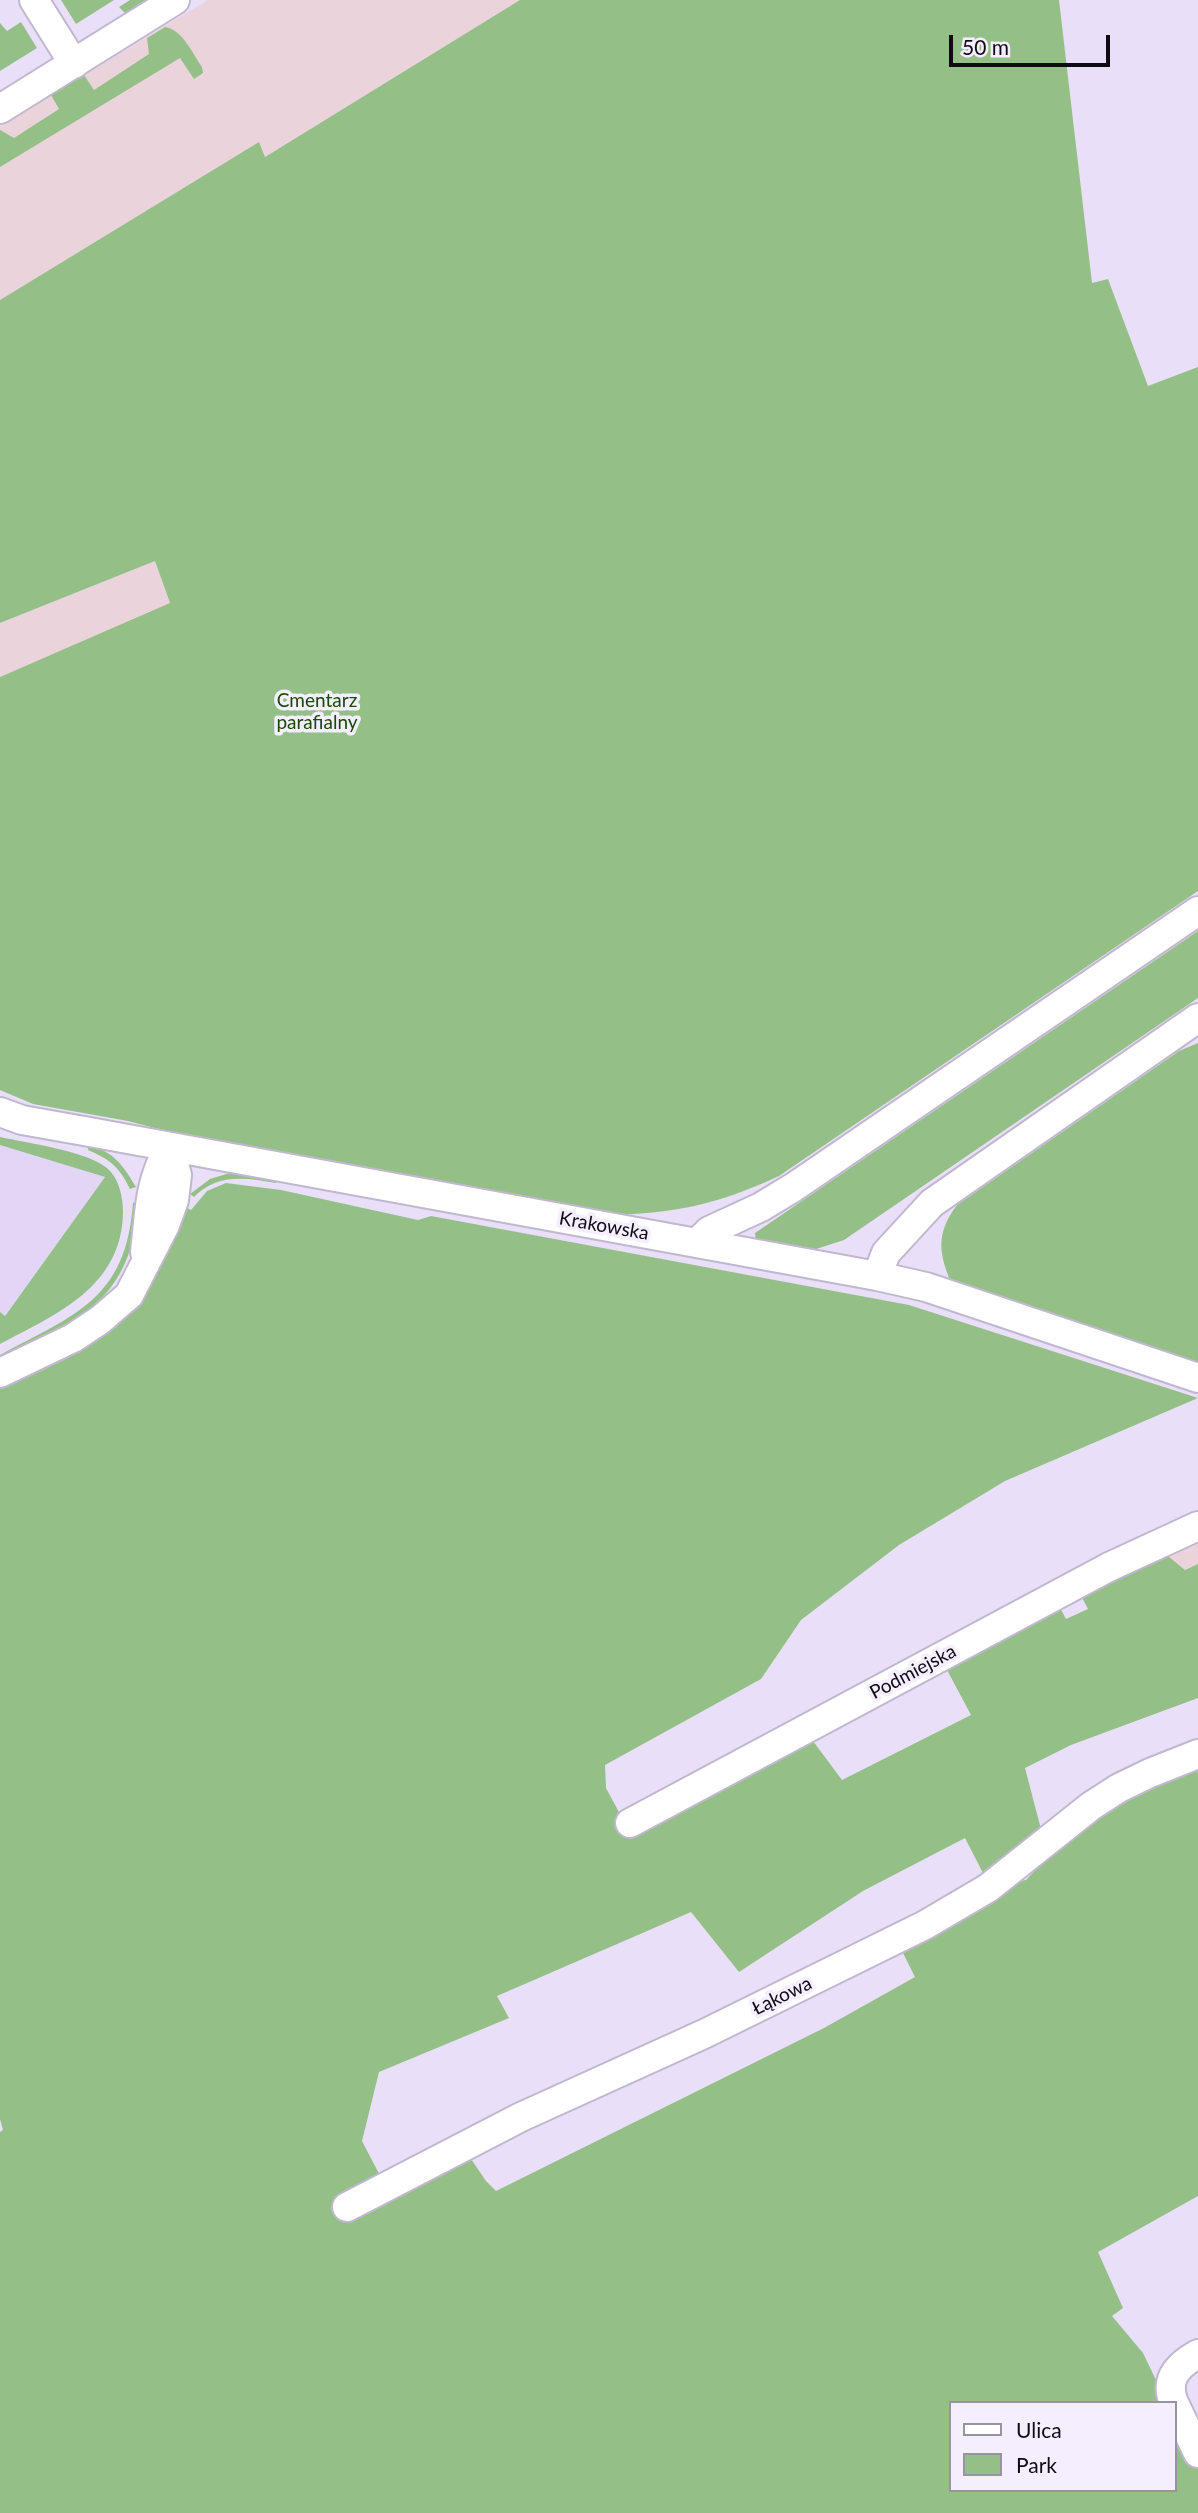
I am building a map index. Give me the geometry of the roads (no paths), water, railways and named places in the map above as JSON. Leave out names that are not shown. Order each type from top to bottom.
[{"type":"street","points":[[34,0],[74,64]]},
{"type":"street","points":[[0,109],[171,1]]},
{"type":"street","points":[[698,1242],[709,1231],[761,1206],[794,1186],[1198,911]]},
{"type":"street","points":[[877,1276],[886,1253],[932,1203],[1198,1018]]},
{"type":"street","name":"Krakowska","points":[[0,1112],[22,1119],[169,1147],[877,1276],[926,1287],[1198,1378]]},
{"type":"street","points":[[0,1373],[73,1338],[100,1320],[129,1295],[165,1225],[174,1200],[177,1175],[169,1147]]},
{"type":"street","name":"Podmiejska","points":[[630,1823],[1109,1567],[1198,1526]]},
{"type":"street","name":"Łąkowa","points":[[347,2207],[521,2118],[704,2034],[914,1930],[988,1888],[1091,1806],[1119,1788],[1198,1754]]},
{"type":"street","points":[[1174,2401],[1170,2389],[1172,2378],[1187,2360],[1198,2354]]},
{"type":"street","points":[[1177,2408],[1198,2453]]},
{"type":"park label","name":"Cmentarz parafialny","points":[[317,712]]}]
